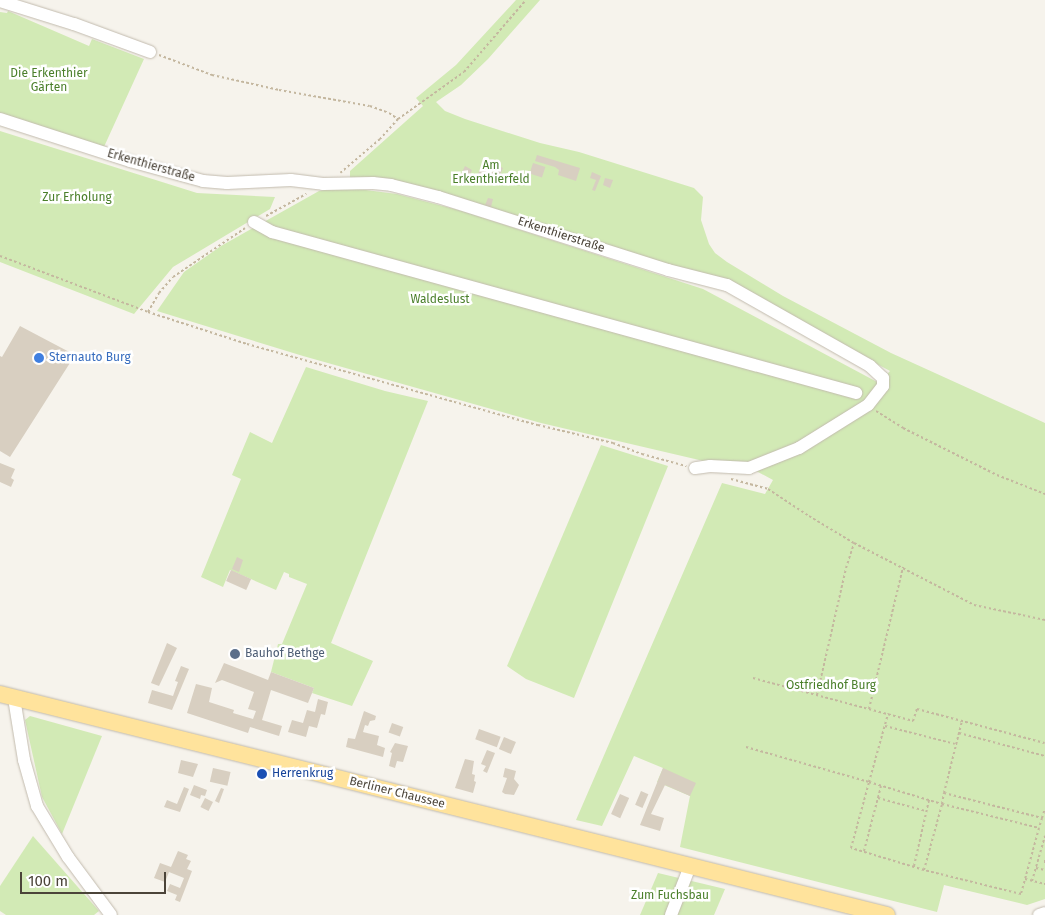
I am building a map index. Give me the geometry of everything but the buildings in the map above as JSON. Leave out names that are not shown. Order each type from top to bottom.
[{"type":"main road","name":"Berliner Chaussee","points":[[7,696],[887,915]]},
{"type":"street","points":[[0,1],[82,26],[150,52]]},
{"type":"street","name":"Erkenthierstraße","points":[[0,119],[186,178],[216,182],[291,180],[323,184],[373,183],[410,190],[537,227],[668,270],[727,285],[878,371],[883,378],[883,386],[868,405],[799,448],[749,468],[710,466],[695,468]]},
{"type":"street","points":[[254,222],[263,229],[291,237],[856,393]]},
{"type":"street","points":[[7,696],[37,806],[68,858],[111,915]]},
{"type":"street","points":[[671,915],[690,866]]},
{"type":"street","points":[[1039,915],[1045,913]]},
{"type":"path","points":[[148,312],[159,293],[173,277],[254,222],[323,184],[362,155],[398,119],[464,72],[526,0]]},
{"type":"path","points":[[150,52],[212,75],[279,90],[370,106],[389,113],[398,119]]},
{"type":"path","points":[[0,256],[148,312],[247,344],[529,423],[613,443],[642,454],[695,468]]},
{"type":"path","points":[[868,405],[904,428],[997,475],[1045,494]]},
{"type":"path","points":[[731,479],[768,489],[808,516],[854,543],[974,605],[1045,620]]},
{"type":"path","points":[[817,695],[846,568],[854,543]]},
{"type":"path","points":[[869,709],[903,567]]},
{"type":"path","points":[[753,678],[913,721],[917,709],[1045,743]]},
{"type":"path","points":[[888,714],[851,848],[924,870],[1021,894],[1045,808]]},
{"type":"path","points":[[924,870],[962,721]]},
{"type":"path","points":[[885,726],[956,744]]},
{"type":"path","points":[[959,734],[1045,756]]},
{"type":"path","points":[[746,747],[942,804],[1039,828]]},
{"type":"path","points":[[864,852],[881,786]]},
{"type":"path","points":[[944,793],[1042,818]]},
{"type":"path","points":[[878,798],[927,811]]},
{"type":"path","points":[[914,867],[929,800]]},
{"type":"path","points":[[1032,881],[1045,836]]},
{"type":"path","points":[[1036,868],[1045,870]]},
{"type":"path","points":[[1025,879],[1045,884]]},
{"type":"green space","points":[[516,0],[540,0],[488,59],[461,85],[436,102],[445,111],[540,143],[579,152],[694,188],[703,197],[701,220],[709,244],[715,253],[727,262],[783,296],[891,353],[1045,423],[1045,899],[1027,905],[944,885],[937,912],[680,847],[690,796],[657,782],[663,768],[634,756],[602,826],[576,820],[722,483],[765,494],[773,480],[747,466],[712,463],[541,423],[303,356],[157,311],[184,272],[221,246],[319,191],[358,189],[397,194],[462,211],[703,289],[879,383],[890,371],[780,312],[743,289],[350,178],[350,171],[423,106],[416,98],[456,65]]},
{"type":"green space","name":"Die Erkenthier Gärten","points":[[8,11],[89,46],[92,39],[144,59],[103,149],[0,115],[0,12],[7,13]]},
{"type":"green space","name":"Zur Erholung","points":[[0,131],[197,193],[275,197],[270,209],[173,267],[134,314],[0,262]]},
{"type":"green space","points":[[306,367],[385,391],[428,401],[331,643],[373,661],[352,706],[312,693],[314,688],[271,672],[278,644],[282,644],[307,584],[289,577],[289,574],[284,572],[276,590],[230,570],[223,587],[201,577],[241,479],[232,475],[250,432],[272,443]]},
{"type":"green space","points":[[601,445],[668,466],[574,698],[526,679],[507,666]]},
{"type":"green space","points":[[30,716],[102,736],[62,834],[42,797],[25,720]]},
{"type":"green space","points":[[33,836],[99,911],[94,915],[6,915],[0,911],[0,886]]},
{"type":"green space","name":"Zum Fuchsbau","points":[[658,873],[725,889],[714,915],[640,915]]},
{"type":"place","name":"Sternauto Burg","points":[[39,358]]},
{"type":"place","name":"Bauhof Bethge","points":[[235,654]]},
{"type":"place","name":"Herrenkrug","points":[[262,774]]},
{"type":"park label","name":"Am Erkenthierfeld","points":[[491,173]]},
{"type":"park label","name":"Waldeslust","points":[[440,300]]},
{"type":"park label","name":"Ostfriedhof Burg","points":[[831,686]]}]
